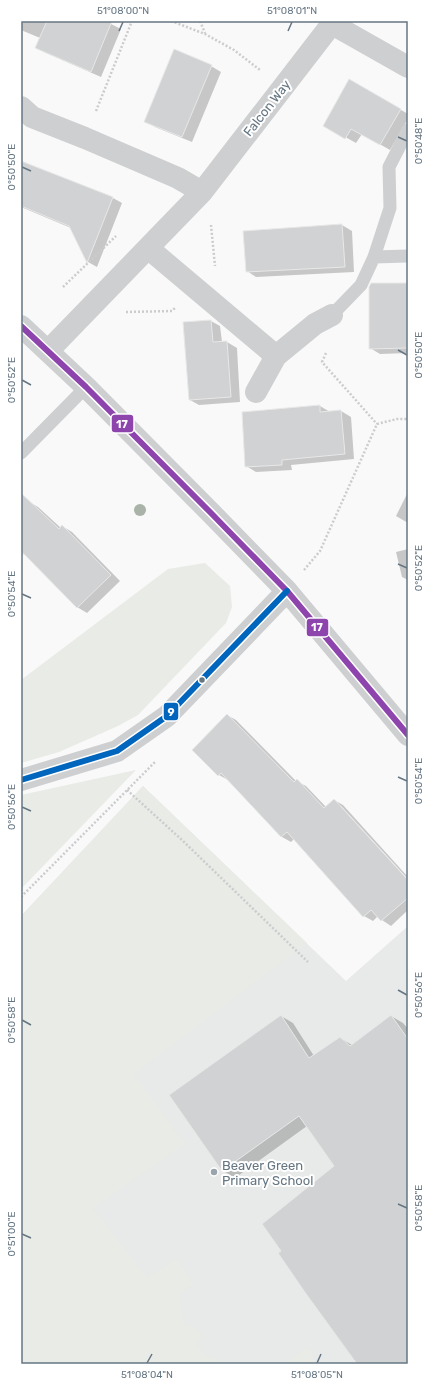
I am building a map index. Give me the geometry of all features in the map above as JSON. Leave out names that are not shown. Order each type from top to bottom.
[{"type":"street","name":"Falcon Way","points":[[48,351],[202,192],[333,23],[408,67]]},
{"type":"street","points":[[21,107],[32,117],[178,178],[202,192]]},
{"type":"street","points":[[148,248],[276,356]]},
{"type":"street","points":[[256,392],[276,356],[324,320]]},
{"type":"street","points":[[21,326],[86,387],[287,591],[408,735]]},
{"type":"street","points":[[21,780],[117,751],[167,716],[287,591]]},
{"type":"lane","points":[[324,320],[361,285],[374,258],[390,208],[389,167],[408,130]]},
{"type":"lane","points":[[374,258],[408,256]]},
{"type":"lane","points":[[21,453],[86,387]]},
{"type":"path","points":[[85,138],[132,21]]},
{"type":"path","points":[[171,21],[205,34],[234,50],[262,70],[258,77]]},
{"type":"path","points":[[200,21],[205,34]]},
{"type":"path","points":[[324,320],[330,345],[322,362],[377,424]]},
{"type":"path","points":[[377,424],[397,419],[408,419]]},
{"type":"path","points":[[287,591],[320,551],[377,424]]},
{"type":"path","points":[[21,897],[167,749],[150,728]]},
{"type":"path","points":[[127,790],[182,840],[308,962]]},
{"type":"shaded area","points":[[205,563],[230,586],[232,607],[226,623],[138,715],[118,726],[59,752],[21,763],[21,680],[168,569]]},
{"type":"shaded area","points":[[136,770],[21,889],[21,795]]},
{"type":"shaded area","name":"Beaver Green Primary School","points":[[143,786],[346,981],[408,926],[408,1364],[21,1364],[21,916]]},
{"type":"shaded area","points":[[143,786],[307,943],[134,1074],[185,1144],[93,1208],[147,1278],[176,1259],[194,1284],[179,1293],[184,1324],[195,1328],[203,1335],[197,1344],[204,1356],[217,1359],[222,1364],[21,1364],[21,916]]},
{"type":"shaded area","points":[[308,1348],[318,1364],[283,1364]]},
{"type":"building","points":[[47,21],[112,21],[91,72],[35,48]]},
{"type":"building","points":[[174,49],[212,65],[182,137],[144,122]]},
{"type":"building","points":[[349,79],[401,109],[380,145],[351,129],[345,139],[323,126]]},
{"type":"building","points":[[21,161],[113,197],[87,263],[69,226],[21,206]]},
{"type":"building","points":[[342,224],[345,267],[246,272],[243,231]]},
{"type":"building","points":[[371,283],[407,283],[407,348],[369,349],[369,287]]},
{"type":"building","points":[[211,320],[213,342],[227,341],[231,397],[189,400],[183,322]]},
{"type":"building","points":[[320,405],[320,412],[341,410],[345,454],[282,460],[282,465],[245,467],[242,412]]},
{"type":"building","points":[[21,493],[59,529],[62,525],[111,575],[77,608],[21,551]]},
{"type":"building","points":[[227,714],[294,782],[297,779],[324,808],[334,799],[408,880],[408,898],[381,921],[371,910],[363,917],[287,832],[281,837],[221,773],[218,776],[192,750]]},
{"type":"building","points":[[281,1015],[309,1058],[340,1037],[350,1046],[391,1015],[408,1039],[408,1364],[357,1364],[278,1253],[281,1251],[262,1224],[334,1166],[299,1116],[222,1171],[169,1095]]},
{"type":"transit line","name":"17","points":[[21,326],[86,387],[287,591],[408,735]]},
{"type":"transit line","name":"9","points":[[21,780],[117,751],[167,716],[287,591]]},
{"type":"place","name":"Beaver Green Primary School","points":[[214,1172]]}]
